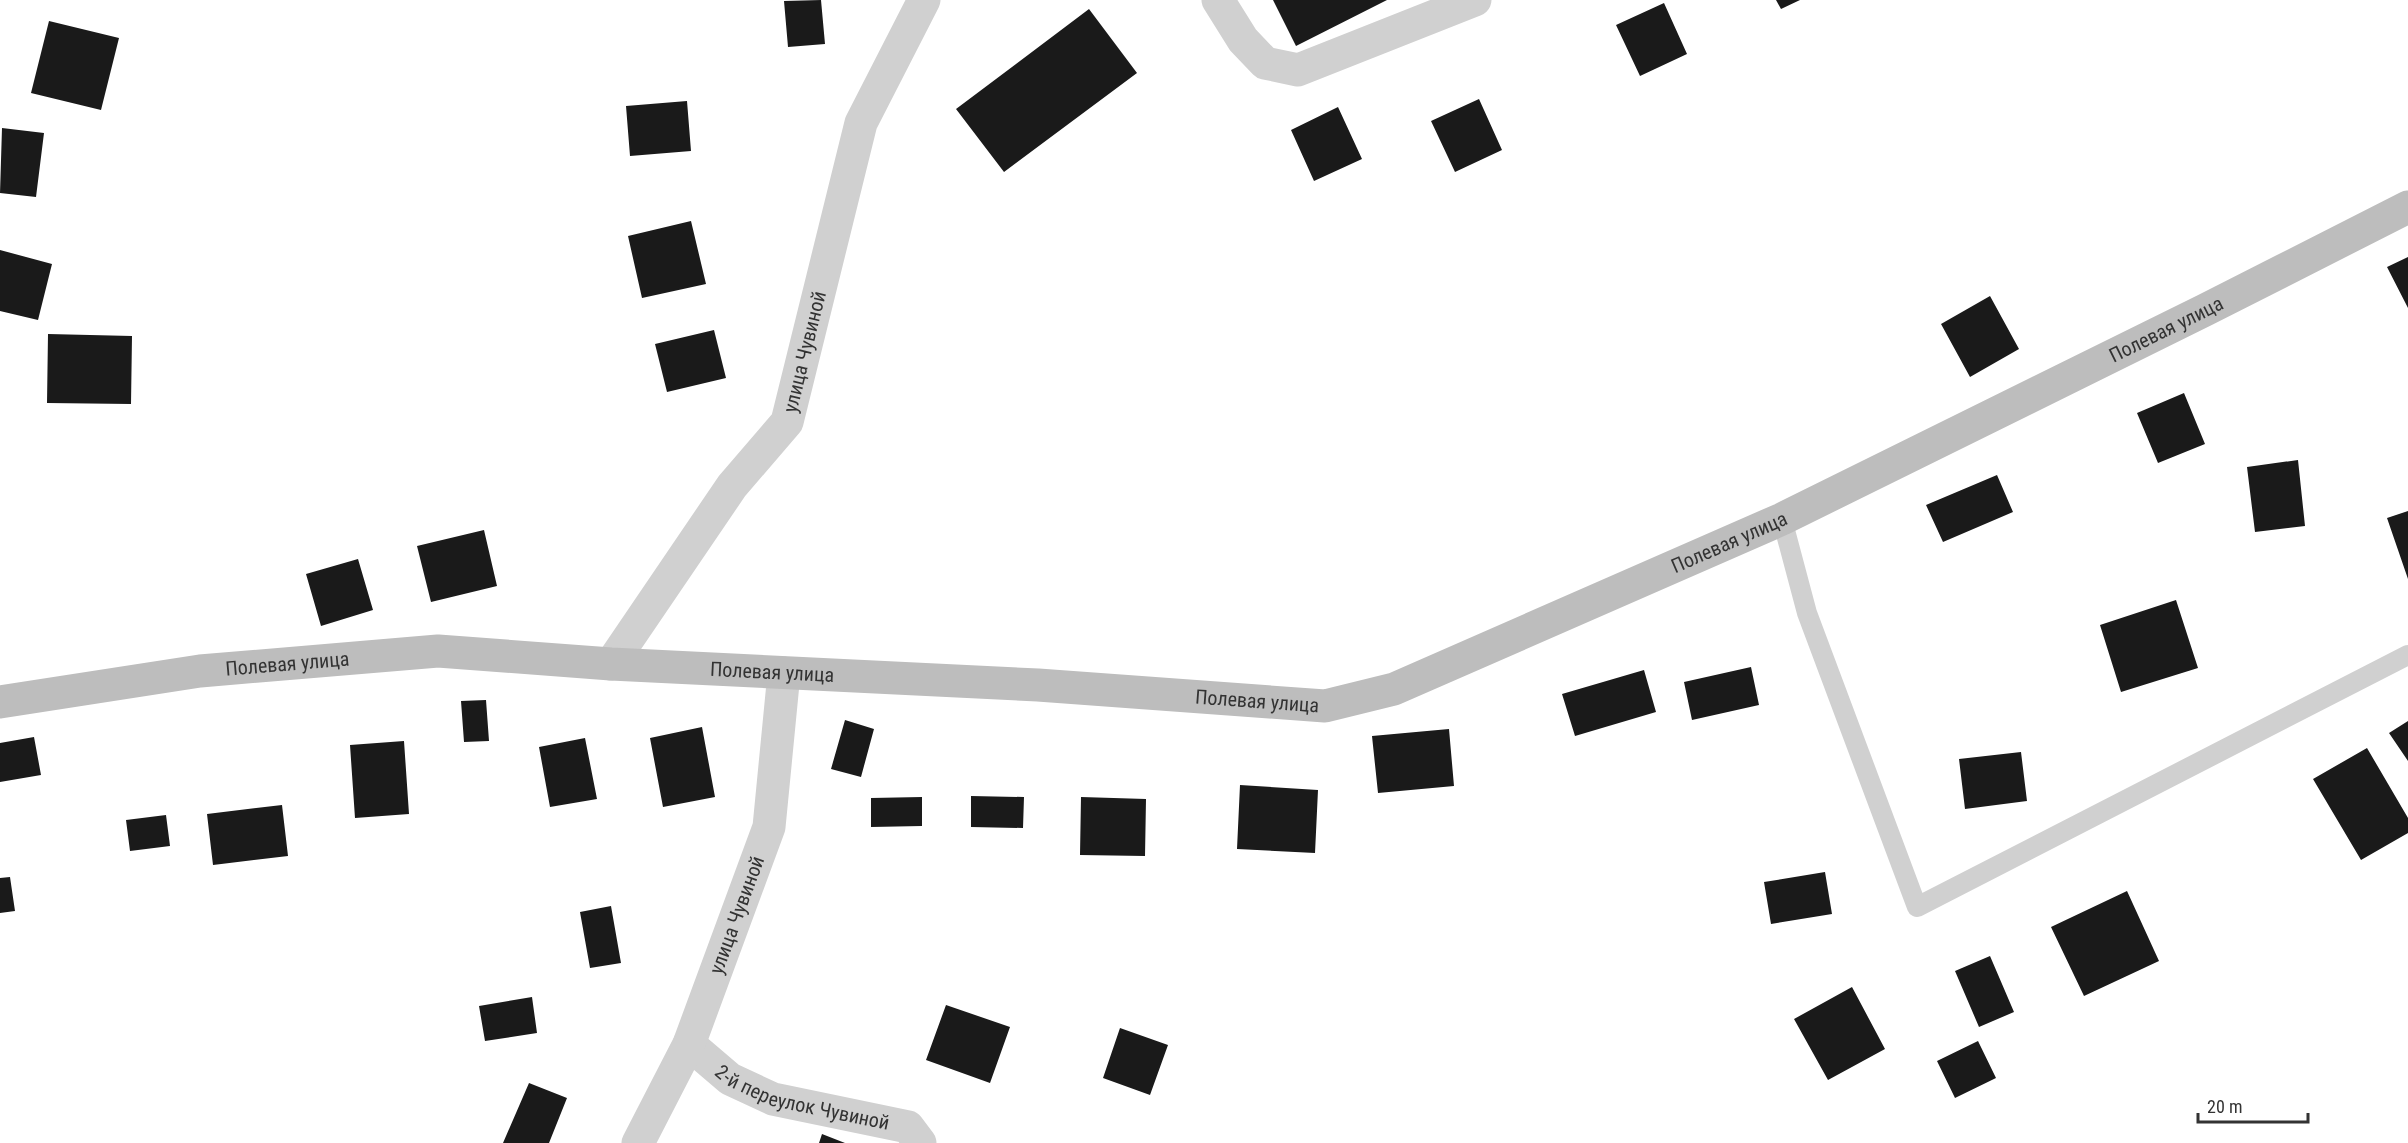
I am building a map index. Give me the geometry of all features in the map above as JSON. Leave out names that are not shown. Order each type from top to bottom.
[{"type":"street","name":"улица Чувиной","points":[[611,664],[732,486],[787,422],[861,123],[924,0]]},
{"type":"street","points":[[1218,0],[1243,40],[1265,63],[1298,70],[1475,0]]},
{"type":"street","name":"Полевая улица","points":[[0,702],[200,670],[438,651],[611,664],[1038,685],[1325,706],[1394,689],[1782,519],[2408,207]]},
{"type":"street","name":"улица Чувиной","points":[[638,1143],[689,1044],[769,827],[784,673]]},
{"type":"street","name":"2-й переулок Чувиной","points":[[689,1044],[730,1079],[772,1099],[908,1127],[920,1143]]},
{"type":"lane","points":[[1782,519],[1807,613],[1917,907],[2408,655]]},
{"type":"building","points":[[821,0],[825,44],[788,47],[784,1]]},
{"type":"building","points":[[1273,0],[1387,0],[1296,46]]},
{"type":"building","points":[[1776,0],[1800,0],[1781,9]]},
{"type":"building","points":[[1664,3],[1687,54],[1640,76],[1616,25]]},
{"type":"building","points":[[1089,9],[1137,73],[1004,172],[956,109]]},
{"type":"building","points":[[49,21],[119,38],[101,110],[31,93]]},
{"type":"building","points":[[1479,99],[1502,150],[1455,172],[1431,121]]},
{"type":"building","points":[[687,101],[691,151],[630,156],[626,106]]},
{"type":"building","points":[[1338,107],[1362,159],[1314,181],[1291,130]]},
{"type":"building","points":[[2,128],[44,133],[36,197],[0,193]]},
{"type":"building","points":[[691,221],[706,284],[642,298],[628,236]]},
{"type":"building","points":[[0,250],[52,264],[38,320],[0,311]]},
{"type":"building","points":[[2408,257],[2408,308],[2387,267]]},
{"type":"building","points":[[1990,296],[2019,349],[1970,377],[1941,324]]},
{"type":"building","points":[[714,330],[726,378],[667,392],[655,344]]},
{"type":"building","points":[[48,334],[132,336],[131,404],[47,403]]},
{"type":"building","points":[[2184,393],[2205,444],[2158,463],[2137,413]]},
{"type":"building","points":[[2298,460],[2305,526],[2255,532],[2247,467]]},
{"type":"building","points":[[1997,475],[2013,512],[1943,542],[1926,505]]},
{"type":"building","points":[[2408,511],[2408,579],[2387,518]]},
{"type":"building","points":[[484,530],[497,586],[431,602],[417,546]]},
{"type":"building","points":[[358,559],[373,610],[321,626],[306,574]]},
{"type":"building","points":[[2176,600],[2198,668],[2121,692],[2100,625]]},
{"type":"building","points":[[1751,667],[1759,705],[1692,720],[1684,682]]},
{"type":"building","points":[[1644,670],[1656,712],[1575,736],[1562,694]]},
{"type":"building","points":[[486,700],[489,741],[464,742],[461,701]]},
{"type":"building","points":[[845,720],[874,729],[861,777],[831,769]]},
{"type":"building","points":[[2408,721],[2408,761],[2389,733]]},
{"type":"building","points":[[702,727],[715,797],[663,807],[650,738]]},
{"type":"building","points":[[1449,729],[1454,786],[1378,793],[1372,736]]},
{"type":"building","points":[[34,737],[41,775],[0,782],[0,743]]},
{"type":"building","points":[[585,738],[597,799],[550,807],[539,747]]},
{"type":"building","points":[[404,741],[409,814],[355,818],[350,745]]},
{"type":"building","points":[[2367,748],[2408,818],[2408,833],[2361,860],[2313,779]]},
{"type":"building","points":[[2021,752],[2027,801],[1965,809],[1959,759]]},
{"type":"building","points":[[1240,785],[1318,790],[1315,853],[1237,849]]},
{"type":"building","points":[[971,796],[1024,797],[1023,828],[971,827]]},
{"type":"building","points":[[922,797],[922,826],[871,827],[871,798]]},
{"type":"building","points":[[1081,797],[1146,799],[1145,856],[1080,855]]},
{"type":"building","points":[[282,805],[288,856],[213,865],[207,814]]},
{"type":"building","points":[[166,815],[170,846],[130,851],[126,820]]},
{"type":"building","points":[[1825,872],[1832,914],[1771,924],[1764,882]]},
{"type":"building","points":[[10,877],[15,911],[0,913],[0,878]]},
{"type":"building","points":[[2127,891],[2159,961],[2084,996],[2051,927]]},
{"type":"building","points":[[611,906],[621,963],[590,968],[580,912]]},
{"type":"building","points":[[1990,956],[2014,1012],[1979,1027],[1955,971]]},
{"type":"building","points":[[1852,987],[1885,1049],[1828,1080],[1794,1019]]},
{"type":"building","points":[[532,997],[537,1033],[485,1041],[479,1006]]},
{"type":"building","points":[[946,1005],[1010,1027],[990,1083],[926,1060]]},
{"type":"building","points":[[1120,1028],[1168,1045],[1150,1095],[1103,1078]]},
{"type":"building","points":[[1978,1041],[1996,1078],[1955,1098],[1937,1061]]},
{"type":"building","points":[[529,1083],[567,1098],[549,1143],[503,1143]]},
{"type":"building","points":[[822,1134],[845,1143],[819,1143]]}]
